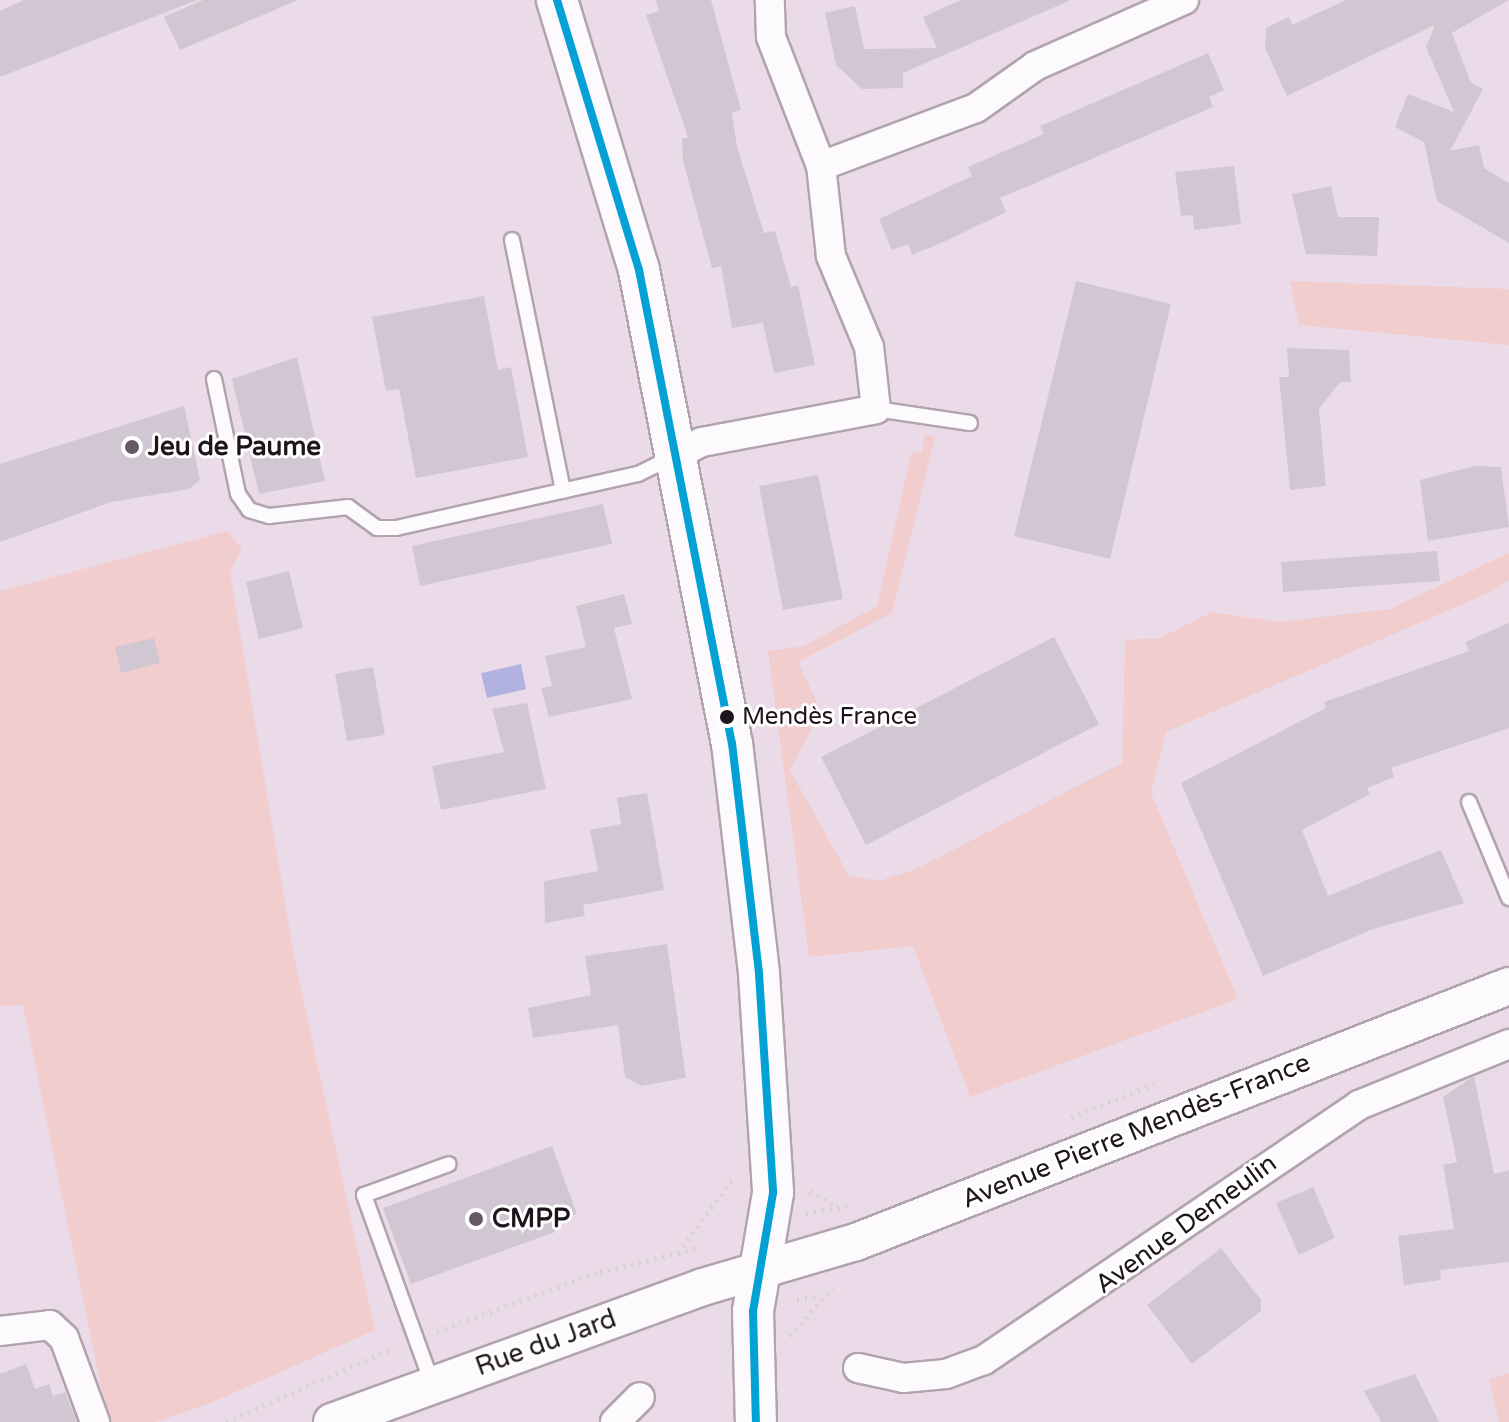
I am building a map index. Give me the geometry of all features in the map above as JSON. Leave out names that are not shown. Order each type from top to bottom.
[{"type":"main road","points":[[557,0],[639,270],[678,454],[732,743],[772,1173],[770,1225],[753,1311],[756,1422]]},
{"type":"street","points":[[678,454],[702,442],[876,409],[869,347],[831,256],[821,166],[771,37],[770,0]]},
{"type":"street","points":[[821,166],[976,108],[1035,66],[1184,0]]},
{"type":"street","name":"Avenue Pierre Mendès-France","points":[[761,1268],[856,1242],[1509,986]]},
{"type":"street","name":"Avenue Demeulin","points":[[858,1368],[903,1378],[946,1374],[984,1360],[1359,1105],[1509,1044]]},
{"type":"street","name":"Rue du Jard","points":[[332,1422],[432,1383],[761,1268]]},
{"type":"street","points":[[0,1331],[50,1325],[64,1338],[95,1422]]},
{"type":"street","points":[[615,1422],[640,1397]]},
{"type":"lane","points":[[512,240],[563,491]]},
{"type":"lane","points":[[214,379],[238,494],[259,513],[348,507],[377,528],[396,528],[638,474],[678,454]]},
{"type":"lane","points":[[876,409],[970,423]]},
{"type":"lane","points":[[1469,802],[1509,898]]},
{"type":"lane","points":[[432,1383],[364,1195],[449,1164]]},
{"type":"path","points":[[1066,1119],[1165,1080]]},
{"type":"path","points":[[677,1255],[730,1177],[772,1173]]},
{"type":"path","points":[[770,1225],[833,1205],[852,1206]]},
{"type":"path","points":[[226,1422],[416,1339],[600,1272],[713,1245]]},
{"type":"shaded area","points":[[1290,281],[1509,289],[1509,345],[1299,325]]},
{"type":"shaded area","points":[[925,434],[935,437],[892,613],[798,662],[821,711],[790,770],[849,876],[879,881],[916,869],[1122,763],[1125,640],[1160,638],[1212,612],[1279,622],[1390,609],[1509,553],[1509,580],[1493,591],[1166,732],[1151,793],[1238,999],[970,1097],[913,946],[809,957],[768,651],[804,646],[877,606],[911,454],[922,451]]},
{"type":"shaded area","points":[[227,531],[242,548],[230,572],[294,956],[375,1330],[206,1405],[156,1422],[108,1422],[23,1005],[0,1006],[0,591]]},
{"type":"shaded area","points":[[1509,1373],[1509,1422],[1499,1422],[1489,1380]]},
{"type":"water","points":[[521,664],[526,689],[487,698],[481,673]]},
{"type":"building","points":[[24,0],[197,0],[0,77],[0,11]]},
{"type":"building","points":[[203,0],[298,0],[180,50],[164,17]]},
{"type":"building","points":[[656,0],[711,0],[741,110],[732,113],[737,147],[764,233],[775,231],[791,287],[798,285],[815,365],[774,373],[763,323],[732,328],[721,266],[712,268],[683,161],[682,139],[688,137],[646,15],[659,11]]},
{"type":"building","points":[[961,0],[1071,0],[903,73],[903,88],[862,89],[836,65],[825,13],[855,6],[864,49],[937,48],[923,17]]},
{"type":"building","points":[[1346,0],[1509,0],[1452,33],[1471,83],[1483,89],[1450,151],[1479,145],[1484,168],[1509,183],[1509,243],[1437,201],[1424,142],[1395,127],[1408,94],[1454,112],[1426,47],[1435,25],[1287,96],[1265,48],[1266,28],[1289,17],[1292,25]]},
{"type":"building","points":[[1208,53],[1224,90],[1209,97],[1213,107],[1000,198],[1006,212],[948,240],[912,255],[908,244],[892,250],[879,219],[972,176],[968,167],[1044,134],[1040,126]]},
{"type":"building","points":[[1234,166],[1241,224],[1194,230],[1193,215],[1181,216],[1175,172]]},
{"type":"building","points":[[1331,186],[1338,217],[1379,217],[1377,256],[1306,254],[1292,194]]},
{"type":"building","points":[[1076,281],[1171,304],[1110,559],[1014,536]]},
{"type":"building","points":[[484,296],[498,370],[511,367],[528,457],[416,478],[399,389],[386,391],[372,317]]},
{"type":"building","points":[[1287,348],[1349,350],[1351,382],[1340,382],[1319,409],[1326,486],[1290,490],[1279,377],[1289,377]]},
{"type":"building","points":[[297,357],[325,481],[259,494],[232,379]]},
{"type":"building","points":[[184,406],[200,480],[189,489],[111,502],[0,542],[0,464]]},
{"type":"building","points":[[1475,466],[1501,467],[1509,527],[1428,541],[1420,480]]},
{"type":"building","points":[[818,475],[843,599],[783,610],[759,486]]},
{"type":"building","points":[[603,504],[612,544],[420,586],[412,546]]},
{"type":"building","points":[[1437,551],[1440,581],[1283,592],[1281,562]]},
{"type":"building","points":[[289,571],[303,628],[259,639],[246,582]]},
{"type":"building","points":[[624,594],[632,624],[614,628],[632,699],[549,717],[541,688],[552,686],[545,656],[586,647],[576,606]]},
{"type":"building","points":[[1509,623],[1509,728],[1391,768],[1394,777],[1367,788],[1370,794],[1302,830],[1328,896],[1441,850],[1464,903],[1373,929],[1263,976],[1181,783],[1326,708],[1324,702],[1469,651],[1465,642]]},
{"type":"building","points":[[1054,637],[1099,724],[866,845],[821,757]]},
{"type":"building","points":[[154,638],[160,663],[121,673],[115,647]]},
{"type":"building","points":[[373,667],[385,735],[347,741],[335,674]]},
{"type":"building","points":[[527,703],[546,789],[441,810],[432,766],[504,752],[492,709]]},
{"type":"building","points":[[647,793],[664,890],[583,905],[585,916],[545,923],[544,881],[598,871],[590,830],[621,824],[617,798]]},
{"type":"building","points":[[667,944],[686,1078],[641,1086],[625,1077],[618,1025],[533,1038],[528,1008],[591,995],[585,956]]},
{"type":"building","points":[[1474,1076],[1494,1174],[1509,1170],[1509,1262],[1440,1270],[1441,1280],[1404,1285],[1398,1236],[1454,1229],[1443,1165],[1457,1162],[1443,1097]]},
{"type":"building","name":"CMPP","points":[[552,1146],[577,1214],[552,1223],[555,1232],[411,1284],[383,1208]]},
{"type":"building","points":[[1313,1187],[1335,1238],[1299,1255],[1276,1203]]},
{"type":"building","points":[[1221,1248],[1261,1300],[1261,1311],[1192,1364],[1147,1305]]},
{"type":"building","points":[[26,1364],[35,1389],[49,1384],[53,1396],[65,1392],[77,1422],[0,1422],[0,1374]]},
{"type":"building","points":[[1415,1374],[1439,1422],[1381,1422],[1364,1391]]},
{"type":"transit line","points":[[557,0],[639,270],[732,743],[759,974],[773,1193],[753,1311],[756,1422]]},
{"type":"place","name":"Jeu de Paume","points":[[132,447]]},
{"type":"place","name":"Mendès France","points":[[727,717]]},
{"type":"place","name":"CMPP","points":[[476,1219]]}]
